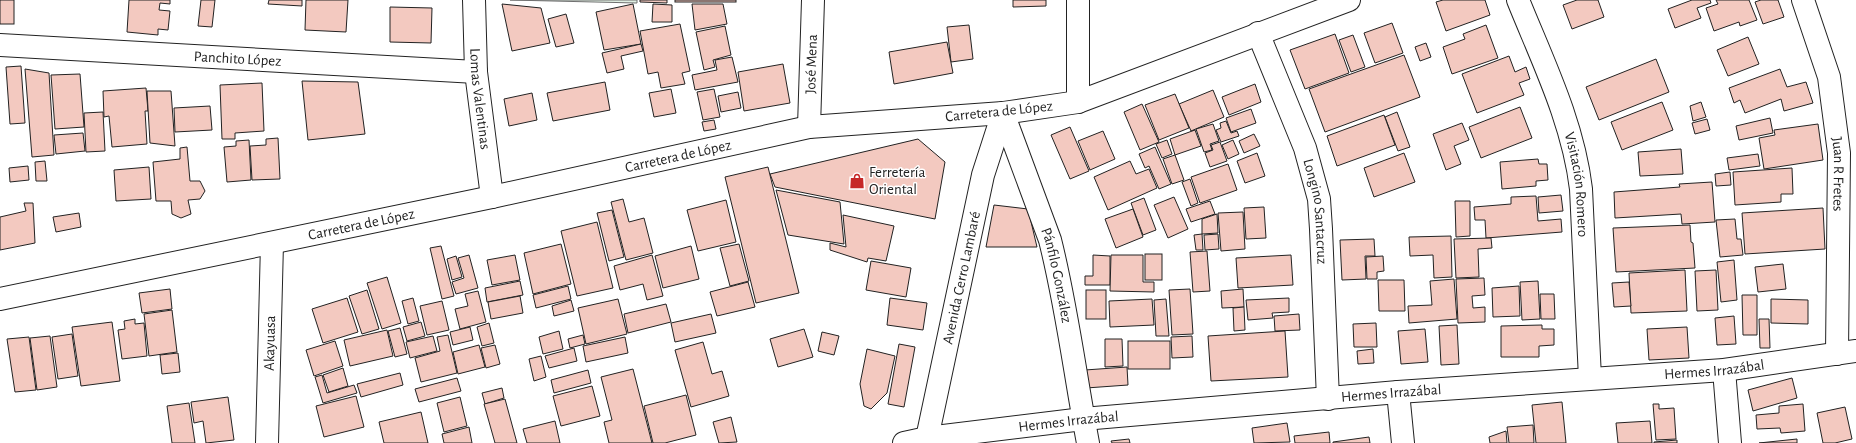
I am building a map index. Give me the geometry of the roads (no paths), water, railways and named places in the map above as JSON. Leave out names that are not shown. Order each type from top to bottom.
[{"type":"street","name":"Lomas Valentinas","points":[[474,0],[476,72],[492,197]]},
{"type":"street","name":"José Mena","points":[[809,127],[813,0]]},
{"type":"street","points":[[1078,0],[1078,102]]},
{"type":"street","name":"Carretera de López","points":[[0,299],[272,244],[809,127],[1003,113],[1078,102],[1258,33],[1326,4],[1349,0]]},
{"type":"street","name":"Visitación Romero","points":[[1518,0],[1565,116],[1578,165],[1581,189],[1590,378]]},
{"type":"street","name":"Juan R Fretes","points":[[1803,0],[1829,77],[1839,153],[1846,352]]},
{"type":"street","name":"Longino Santacruz","points":[[1258,33],[1305,148],[1319,199],[1328,398]]},
{"type":"street","name":"Panchito López","points":[[0,45],[476,72]]},
{"type":"street","name":"Pánfilo González","points":[[1003,113],[1053,253],[1064,305],[1088,443]]},
{"type":"street","name":"Avenida Cerro Lambaré","points":[[927,440],[983,175],[1003,113]]},
{"type":"street","name":"Akayuasa","points":[[267,443],[272,244]]},
{"type":"street","name":"Hermes Irrazábal","points":[[904,443],[1083,419],[1398,392],[1724,370],[1846,352]]},
{"type":"street","points":[[1724,370],[1730,443]]},
{"type":"street","points":[[1398,392],[1403,443]]},
{"type":"place","name":"Ferretería Oriental","points":[[857,181]]}]
